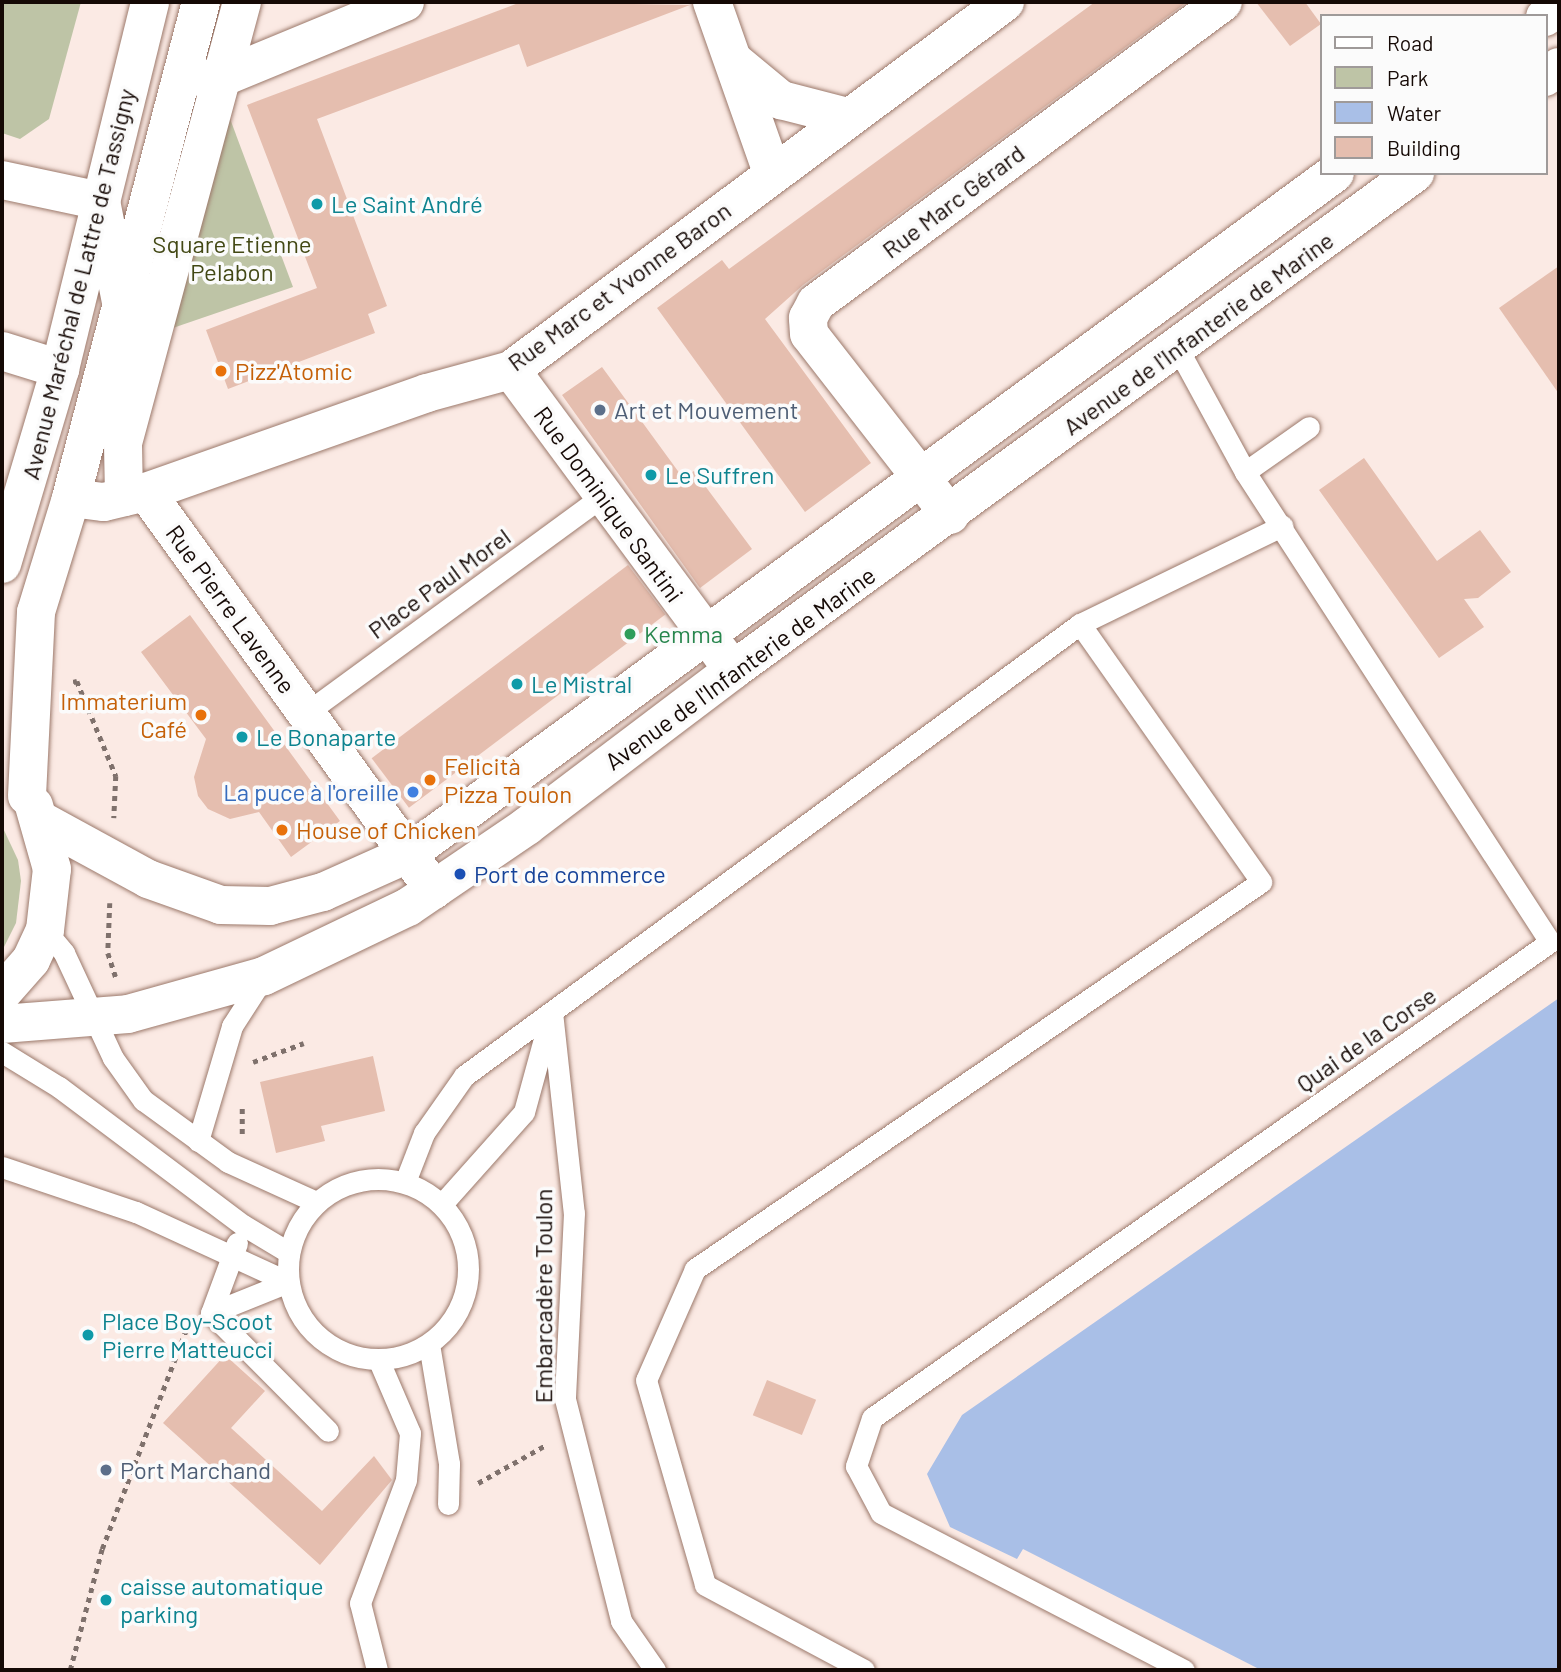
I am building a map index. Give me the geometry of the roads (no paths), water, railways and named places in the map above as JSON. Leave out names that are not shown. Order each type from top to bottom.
[{"type":"main road","name":"Avenue Maréchal de Lattre de Tassigny","points":[[2,564],[61,369],[150,2]]},
{"type":"main road","name":"Avenue Maréchal de Lattre de Tassigny","points":[[2,993],[31,960],[45,930],[52,869],[23,795],[36,612],[71,498],[178,81],[201,2]]},
{"type":"main road","points":[[71,498],[103,502],[135,495],[123,443],[242,2]]},
{"type":"main road","points":[[178,81],[221,78],[405,2]]},
{"type":"main road","points":[[712,2],[772,172]]},
{"type":"main road","name":"Rue Marc et Yvonne Baron","points":[[135,495],[427,393],[511,370],[772,172],[1005,2]]},
{"type":"main road","name":"Rue Marc Gérard","points":[[920,478],[809,334],[808,318],[816,303],[1223,2]]},
{"type":"main road","points":[[734,61],[781,100],[847,117]]},
{"type":"main road","name":"Avenue de l'Infanterie de Marine","points":[[23,795],[148,879],[221,905],[270,906],[323,892],[408,854],[1332,175]]},
{"type":"main road","name":"Avenue de l'Infanterie de Marine","points":[[2,1024],[128,1014],[264,976],[435,890],[1412,175]]},
{"type":"main road","points":[[2,180],[101,201],[121,302]]},
{"type":"main road","points":[[2,351],[61,369]]},
{"type":"main road","name":"Rue Dominique Santini","points":[[511,370],[733,670]]},
{"type":"main road","points":[[920,478],[950,515]]},
{"type":"main road","name":"Rue Pierre Lavenne","points":[[135,495],[306,713],[435,890]]},
{"type":"lane","name":"Quai de la Corse","points":[[1178,349],[1245,472],[1550,942],[872,1418],[856,1466],[881,1514],[1184,1670]]},
{"type":"lane","points":[[2,497],[49,412]]},
{"type":"lane","points":[[1245,472],[1309,427]]},
{"type":"lane","name":"Place Paul Morel","points":[[306,713],[603,496]]},
{"type":"lane","points":[[405,1182],[424,1133],[464,1076],[1080,624],[1282,526]]},
{"type":"lane","points":[[864,1670],[705,1585],[646,1380],[695,1269],[1261,882],[1080,624]]},
{"type":"lane","points":[[45,930],[64,953],[92,1018],[143,1100],[228,1162],[316,1202]]},
{"type":"lane","points":[[198,1141],[232,1026],[264,976]]},
{"type":"lane","points":[[442,1204],[523,1112],[552,1012]]},
{"type":"lane","name":"Embarcadère Toulon","points":[[552,1012],[574,1213],[565,1399],[621,1621],[655,1670]]},
{"type":"lane","points":[[2,1052],[60,1087],[243,1225],[288,1252]]},
{"type":"lane","points":[[2,1167],[136,1212],[288,1282]]},
{"type":"lane","points":[[358,1180],[405,1182],[442,1204],[466,1247],[469,1271],[455,1318],[429,1344],[401,1357],[379,1361],[340,1352],[315,1335],[297,1311],[288,1282],[288,1252],[301,1220],[316,1202],[358,1180]]},
{"type":"lane","points":[[211,1313],[243,1225]]},
{"type":"lane","points":[[211,1313],[288,1282]]},
{"type":"lane","points":[[211,1313],[328,1431]]},
{"type":"lane","points":[[429,1344],[449,1464],[448,1504]]},
{"type":"lane","points":[[377,1670],[360,1604],[406,1480],[410,1433],[379,1361]]},
{"type":"water","points":[[1559,998],[1559,1670],[1261,1670],[1023,1549],[1017,1559],[950,1527],[927,1474],[962,1415]]},
{"type":"place","name":"Le Saint André","points":[[317,204]]},
{"type":"place","name":"Pizz'Atomic","points":[[221,371]]},
{"type":"place","name":"Art et Mouvement","points":[[600,410]]},
{"type":"place","name":"Le Suffren","points":[[651,475]]},
{"type":"place","name":"Kemma","points":[[630,634]]},
{"type":"place","name":"Le Mistral","points":[[517,684]]},
{"type":"place","name":"Immaterium Café","points":[[201,715]]},
{"type":"place","name":"Le Bonaparte","points":[[242,737]]},
{"type":"place","name":"Felicità Pizza Toulon","points":[[430,780]]},
{"type":"place","name":"La puce à l'oreille","points":[[413,792]]},
{"type":"place","name":"House of Chicken","points":[[282,830]]},
{"type":"place","name":"Port de commerce","points":[[460,874]]},
{"type":"place","name":"Place Boy-Scoot Pierre Matteucci","points":[[88,1335]]},
{"type":"place","name":"Port Marchand","points":[[106,1470]]},
{"type":"place","name":"caisse automatique parking","points":[[106,1600]]},
{"type":"park label","name":"Square Etienne Pelabon","points":[[232,258]]}]
